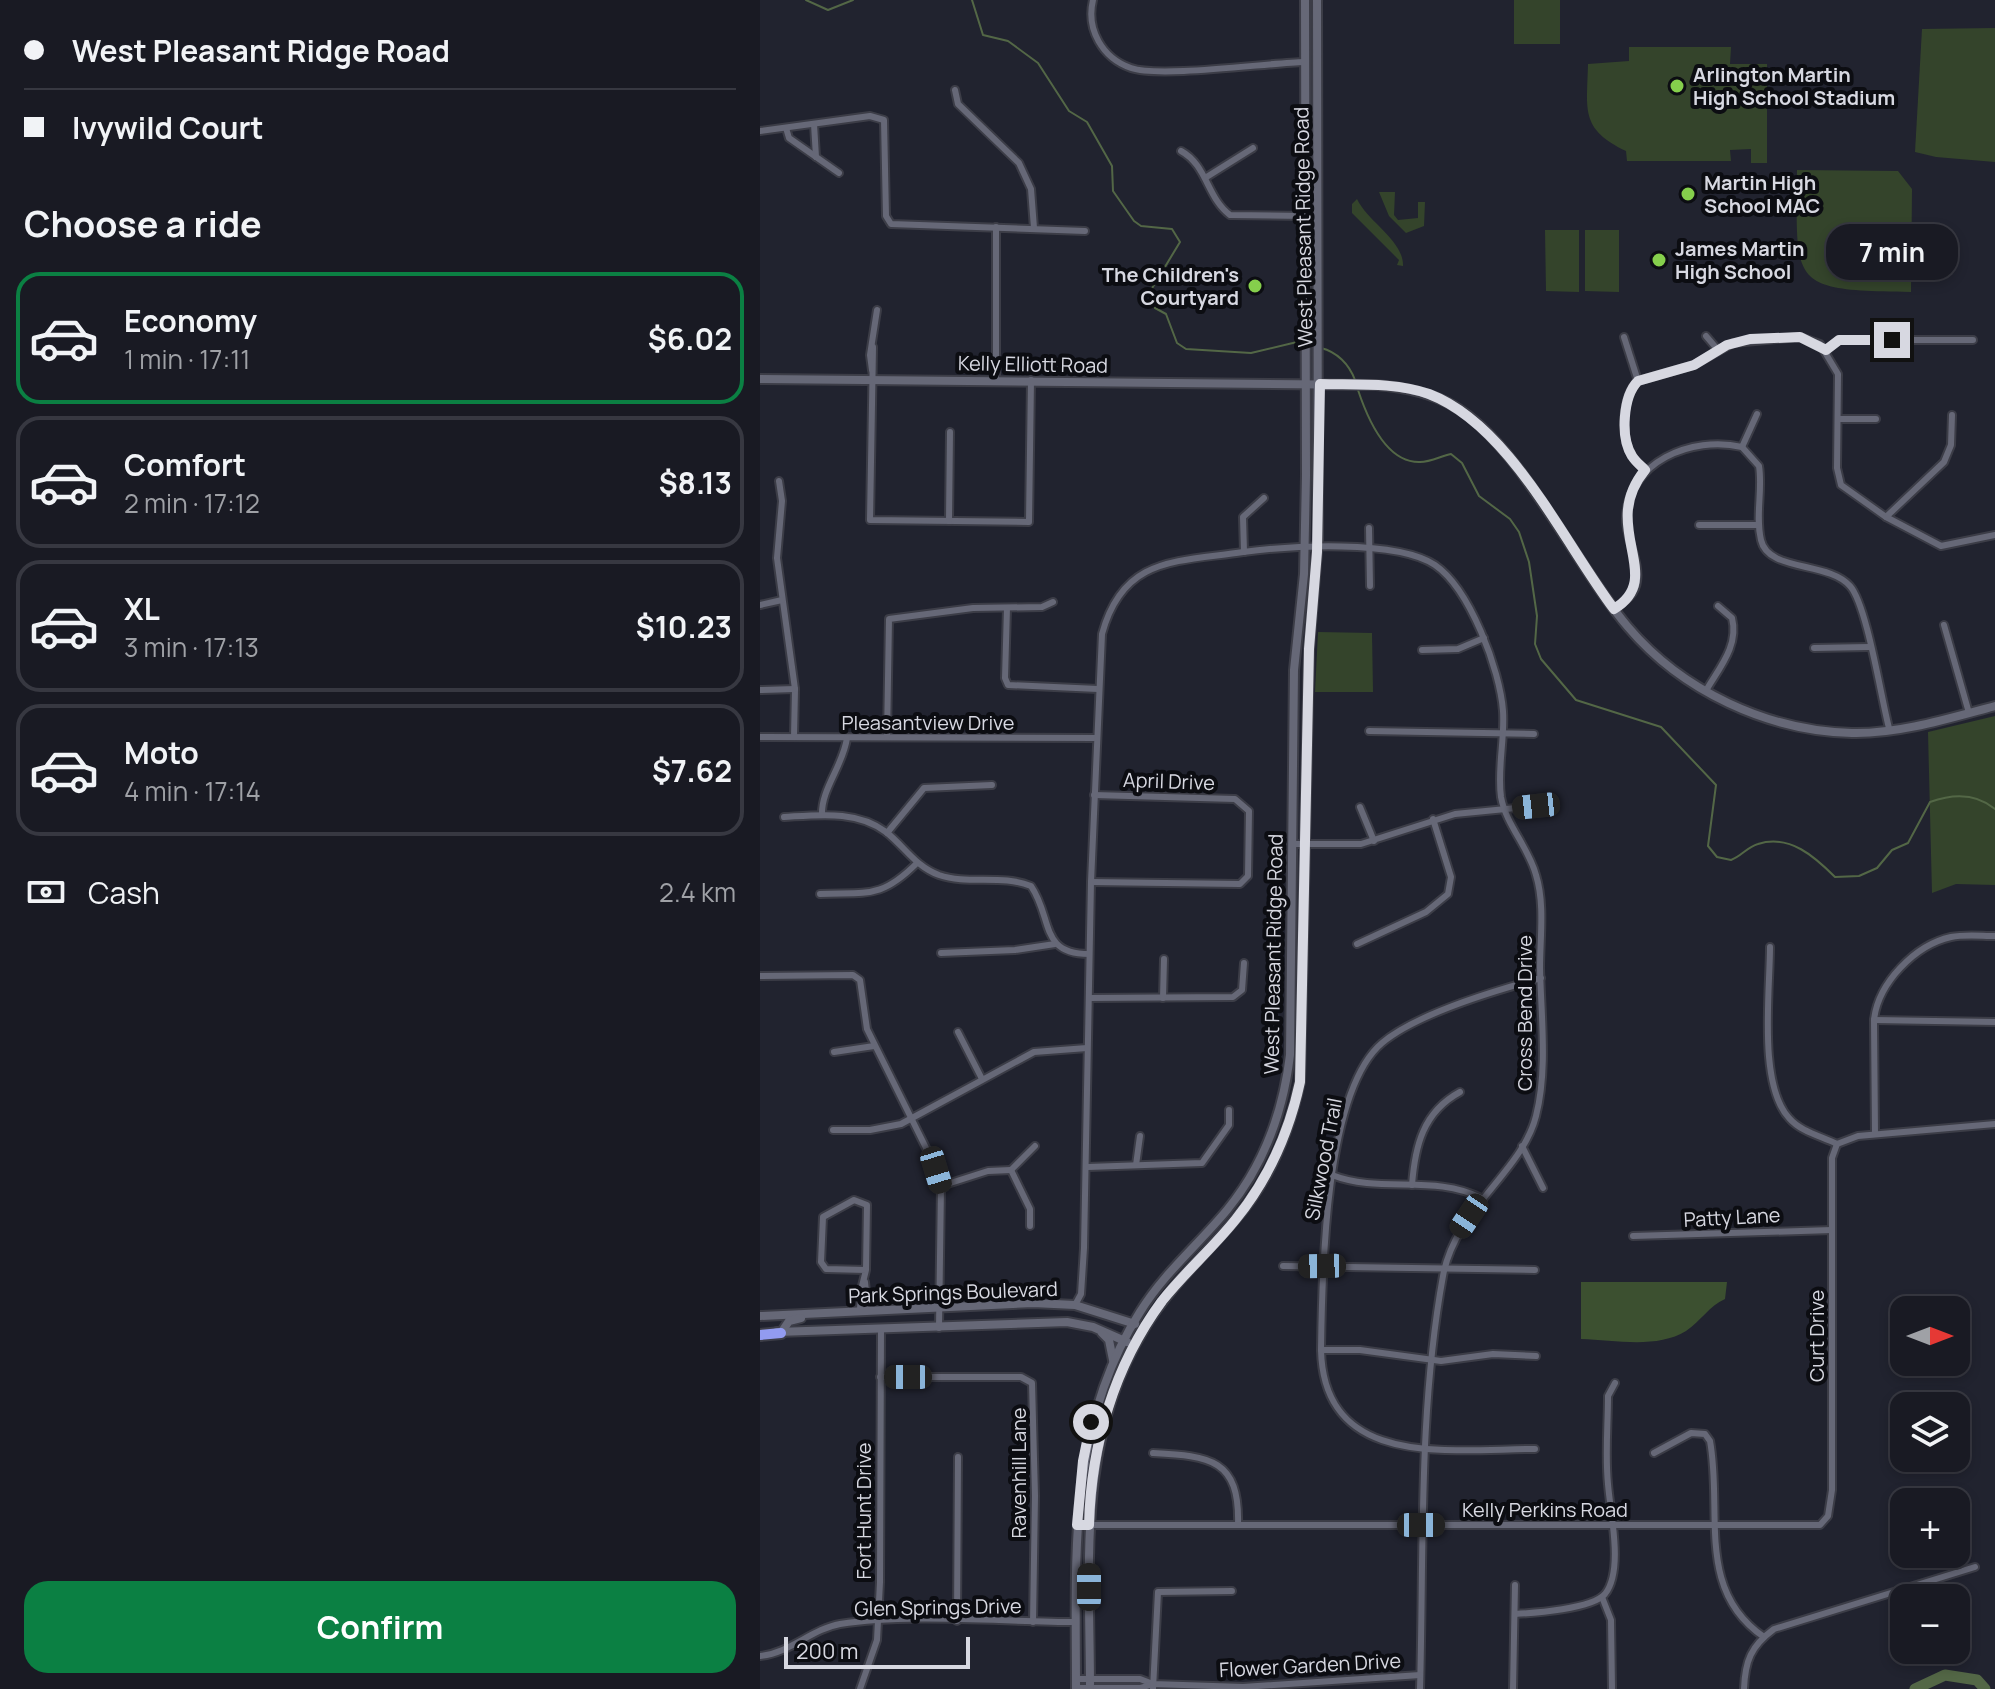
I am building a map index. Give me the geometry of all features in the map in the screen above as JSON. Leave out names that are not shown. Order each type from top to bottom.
[{"type":"highway","points":[[760,1333],[781,1333]]},
{"type":"main road","name":"West Pleasant Ridge Road","points":[[1076,1685],[1077,1525],[1083,1461],[1091,1422],[1112,1364],[1133,1323],[1181,1258],[1227,1210],[1265,1151],[1277,1121],[1290,1055],[1294,670],[1305,546],[1305,0]]},
{"type":"main road","name":"West Pleasant Ridge Road","points":[[1090,1685],[1089,1525],[1099,1436],[1111,1398],[1143,1329],[1184,1275],[1251,1198],[1271,1169],[1294,1111],[1303,1052],[1309,649],[1318,546],[1317,0]]},
{"type":"main road","points":[[1306,260],[1319,261]]},
{"type":"main road","name":"Kelly Elliott Road","points":[[760,379],[872,374],[996,380],[1376,385],[1427,393],[1453,405],[1491,435],[1614,609],[1664,663],[1747,712],[1802,728],[1855,733],[1995,706]]},
{"type":"main road","points":[[1115,1315],[1147,1302]]},
{"type":"main road","name":"Park Springs Boulevard","points":[[760,1316],[939,1307],[1075,1305],[1115,1315],[1143,1329]]},
{"type":"main road","points":[[781,1333],[789,1321],[821,1313]]},
{"type":"main road","name":"Park Springs Boulevard","points":[[781,1333],[1039,1322],[1091,1327],[1135,1345]]},
{"type":"main road","points":[[1091,1327],[1109,1340],[1112,1364]]},
{"type":"street","points":[[1093,0],[1092,32],[1110,54],[1132,68],[1164,70],[1304,62]]},
{"type":"street","points":[[955,90],[958,104],[1019,163],[1026,176],[1034,228]]},
{"type":"street","points":[[760,131],[870,116],[884,120],[887,221],[894,225],[1085,231]]},
{"type":"street","points":[[814,124],[816,157]]},
{"type":"street","points":[[786,128],[789,138],[839,173]]},
{"type":"street","points":[[1205,178],[1253,148]]},
{"type":"street","points":[[1181,151],[1197,163],[1216,203],[1230,215],[1306,216]]},
{"type":"street","points":[[996,227],[996,380]]},
{"type":"street","points":[[877,310],[872,374],[870,520],[1029,522],[1031,380]]},
{"type":"street","points":[[1706,336],[1718,350]]},
{"type":"street","points":[[1624,337],[1638,381]]},
{"type":"street","points":[[1645,470],[1632,456],[1627,435],[1626,404],[1631,388],[1638,381],[1694,365],[1733,343],[1800,337],[1826,350],[1838,374],[1838,480],[1886,517],[1941,546],[1995,535]]},
{"type":"street","points":[[1826,350],[1839,340],[1973,340]]},
{"type":"street","points":[[1742,447],[1757,414]]},
{"type":"street","points":[[1886,517],[1944,462],[1951,445],[1952,415]]},
{"type":"street","points":[[1838,419],[1876,419]]},
{"type":"street","points":[[949,521],[950,432]]},
{"type":"street","points":[[1614,609],[1627,600],[1637,581],[1626,518],[1633,489],[1645,470],[1687,448],[1742,447],[1759,466],[1759,525],[1763,547],[1776,560],[1825,570],[1848,583],[1856,594],[1889,728]]},
{"type":"street","points":[[779,481],[782,501],[777,558],[795,689],[794,737]]},
{"type":"street","points":[[1244,552],[1243,517],[1264,498]]},
{"type":"street","points":[[1699,525],[1759,525]]},
{"type":"street","points":[[1369,528],[1370,586]]},
{"type":"street","points":[[1075,1305],[1081,1294],[1085,1237],[1096,738],[1102,634],[1108,612],[1121,588],[1146,570],[1172,562],[1305,546]]},
{"type":"street","name":"Cross Bend Drive","points":[[1305,546],[1421,558],[1438,567],[1456,588],[1484,638],[1495,667],[1503,707],[1500,773],[1505,810],[1538,880],[1541,978],[1539,1103],[1532,1130],[1457,1234],[1444,1269],[1423,1449],[1420,1689]]},
{"type":"street","points":[[760,605],[782,600]]},
{"type":"street","points":[[887,737],[889,619],[1042,607],[1053,602]]},
{"type":"street","points":[[1707,689],[1734,635],[1732,618],[1718,606]]},
{"type":"street","points":[[1007,608],[1005,678],[1008,685],[1098,689]]},
{"type":"street","points":[[1944,625],[1969,713]]},
{"type":"street","points":[[1422,650],[1458,649],[1484,638]]},
{"type":"street","points":[[1814,648],[1869,647]]},
{"type":"street","points":[[760,690],[795,689]]},
{"type":"street","points":[[1369,731],[1534,734]]},
{"type":"street","name":"Pleasantview Drive","points":[[760,737],[1096,738]]},
{"type":"street","points":[[822,815],[823,800],[841,767],[847,738]]},
{"type":"street","points":[[887,833],[924,788],[992,785]]},
{"type":"street","name":"April Drive","points":[[1091,882],[1243,883],[1248,876],[1250,825],[1249,811],[1235,799],[1094,795]]},
{"type":"street","points":[[1292,844],[1374,841],[1433,819],[1536,806]]},
{"type":"street","points":[[1360,807],[1374,841]]},
{"type":"street","points":[[784,817],[822,815],[858,818],[887,833],[917,863],[946,876],[1015,881],[1031,886],[1055,944],[1069,952],[1089,954]]},
{"type":"street","points":[[1357,944],[1417,917],[1448,894],[1451,877],[1433,819]]},
{"type":"street","points":[[820,894],[881,891],[896,884],[917,863]]},
{"type":"street","points":[[1875,1134],[1874,1020],[1886,986],[1923,949],[1955,936],[1995,936]]},
{"type":"street","points":[[941,953],[1015,950],[1055,944]]},
{"type":"street","points":[[1770,947],[1771,1072],[1777,1098],[1795,1123],[1837,1144],[1849,1138],[1875,1134],[1995,1124]]},
{"type":"street","points":[[1163,998],[1164,959]]},
{"type":"street","points":[[1089,998],[1238,996],[1243,987],[1244,963]]},
{"type":"street","points":[[760,976],[856,976],[860,980],[863,1014],[874,1046],[933,1162],[941,1186],[939,1328]]},
{"type":"street","name":"Silkwood Trail","points":[[1535,1449],[1423,1449],[1373,1438],[1346,1419],[1329,1395],[1321,1350],[1322,1266],[1326,1205],[1357,1078],[1382,1043],[1475,999],[1541,978]]},
{"type":"street","points":[[1874,1020],[1995,1022]]},
{"type":"street","points":[[958,1032],[982,1079]]},
{"type":"street","points":[[834,1052],[874,1046]]},
{"type":"street","points":[[833,1130],[883,1128],[909,1120],[1034,1052],[1087,1048]]},
{"type":"street","points":[[1412,1185],[1414,1155],[1422,1129],[1443,1103],[1460,1092]]},
{"type":"street","points":[[1088,1167],[1202,1163],[1229,1125],[1229,1110]]},
{"type":"street","points":[[1136,1165],[1140,1136]]},
{"type":"street","name":"Curt Drive","points":[[1820,1525],[1831,1506],[1832,1158],[1837,1144]]},
{"type":"street","points":[[941,1186],[988,1171],[1011,1170],[1035,1146]]},
{"type":"street","points":[[1522,1146],[1543,1188]]},
{"type":"street","points":[[1011,1170],[1030,1209],[1030,1226]]},
{"type":"street","points":[[1332,1175],[1360,1183],[1459,1188],[1481,1198]]},
{"type":"street","points":[[864,1310],[866,1270],[867,1205],[854,1200],[826,1214],[822,1220],[821,1262],[826,1269],[866,1270]]},
{"type":"street","name":"Patty Lane","points":[[1633,1236],[1832,1230]]},
{"type":"street","points":[[1283,1266],[1535,1270]]},
{"type":"street","name":"Fort Hunt Drive","points":[[860,1689],[877,1640],[881,1330]]},
{"type":"street","points":[[1321,1350],[1360,1350],[1431,1360],[1493,1354],[1536,1356]]},
{"type":"street","name":"Ravenhill Lane","points":[[880,1377],[1021,1377],[1032,1383],[1035,1496],[1033,1622]]},
{"type":"street","points":[[1612,1689],[1611,1620],[1602,1597],[1612,1577],[1608,1396],[1615,1383]]},
{"type":"street","points":[[1654,1453],[1691,1433],[1705,1434],[1711,1450],[1718,1573],[1724,1594],[1751,1628],[1764,1637]]},
{"type":"street","points":[[1153,1453],[1204,1458],[1224,1469],[1237,1492],[1238,1525]]},
{"type":"street","points":[[957,1621],[958,1457]]},
{"type":"street","name":"Kelly Perkins Road","points":[[1077,1525],[1820,1525]]},
{"type":"street","points":[[1744,1689],[1749,1656],[1764,1637],[1791,1622],[1975,1567]]},
{"type":"street","points":[[1513,1689],[1515,1585]]},
{"type":"street","points":[[1153,1686],[1156,1596],[1169,1590],[1232,1591]]},
{"type":"street","points":[[1515,1614],[1551,1611],[1602,1597]]},
{"type":"street","name":"Glen Springs Drive","points":[[760,1656],[787,1649],[831,1626],[957,1621],[1076,1622]]},
{"type":"street","name":"Flower Garden Drive","points":[[1076,1685],[1243,1687],[1420,1675]]},
{"type":"green space","points":[[1514,0],[1560,0],[1560,44],[1514,44]]},
{"type":"green space","points":[[1995,28],[1995,162],[1915,152],[1922,29]]},
{"type":"green space","name":"Arlington Martin High School Stadium","points":[[1629,47],[1731,47],[1730,64],[1767,64],[1767,163],[1751,163],[1751,149],[1730,150],[1731,161],[1627,161],[1626,151],[1611,143],[1593,126],[1587,94],[1588,64],[1629,61]]},
{"type":"green space","points":[[1797,170],[1898,171],[1912,189],[1911,292],[1842,289],[1821,283],[1808,274],[1797,238]]},
{"type":"green space","points":[[1379,192],[1395,192],[1394,215],[1398,220],[1418,218],[1418,202],[1425,202],[1424,226],[1406,233],[1389,216]]},
{"type":"green space","points":[[1357,199],[1398,248],[1403,266],[1397,265],[1399,260],[1352,213],[1352,204]]},
{"type":"green space","points":[[1545,230],[1579,230],[1579,292],[1546,291]]},
{"type":"green space","points":[[1585,230],[1619,230],[1619,292],[1585,291]]},
{"type":"green space","points":[[1318,632],[1372,633],[1373,692],[1315,692]]},
{"type":"green space","points":[[1995,716],[1995,885],[1956,884],[1932,893],[1928,732]]},
{"type":"green space","points":[[1581,1282],[1727,1282],[1725,1299],[1686,1331],[1662,1340],[1635,1342],[1581,1339]]},
{"type":"waterway","points":[[806,0],[828,10],[853,0]]},
{"type":"waterway","points":[[972,0],[983,35],[1008,41],[1038,63],[1069,111],[1087,122],[1112,166],[1113,191],[1134,221],[1141,226],[1172,229],[1180,242],[1151,290],[1155,308],[1166,314],[1177,343],[1186,349],[1251,353],[1297,342],[1303,344]]},
{"type":"waterway","points":[[1321,348],[1342,360],[1355,380]]},
{"type":"waterway","points":[[1358,390],[1373,425],[1397,455],[1420,462],[1451,454],[1462,463],[1479,496],[1510,519],[1519,532],[1529,562],[1537,616],[1535,644],[1541,659],[1576,700],[1661,727],[1716,785],[1708,846],[1717,857],[1731,860],[1754,845],[1781,842],[1801,849],[1835,877],[1859,876],[1877,868],[1892,850],[1908,843],[1930,802],[1964,796],[1980,800],[1995,809]]},
{"type":"waterway","points":[[1915,1689],[1945,1675],[1977,1680],[1985,1689]]},
{"type":"place","name":"Arlington Martin High School Stadium","points":[[1677,86]]},
{"type":"place","name":"Martin High School MAC","points":[[1688,194]]},
{"type":"place","name":"James Martin High School","points":[[1659,260]]},
{"type":"place","name":"The Children's Courtyard","points":[[1255,286]]},
{"type":"route","points":[[1091,1422],[1083,1461],[1077,1525],[1089,1525],[1099,1436],[1111,1398],[1143,1329],[1184,1275],[1251,1198],[1271,1169],[1294,1111],[1303,1052],[1309,649],[1317,552],[1320,384],[1385,386],[1427,393],[1453,405],[1480,425],[1510,457],[1614,609],[1627,600],[1637,581],[1626,518],[1636,481],[1645,470],[1629,451],[1626,404],[1631,388],[1638,381],[1694,365],[1727,345],[1750,339],[1800,337],[1820,344],[1826,350],[1839,340],[1892,340]]}]
